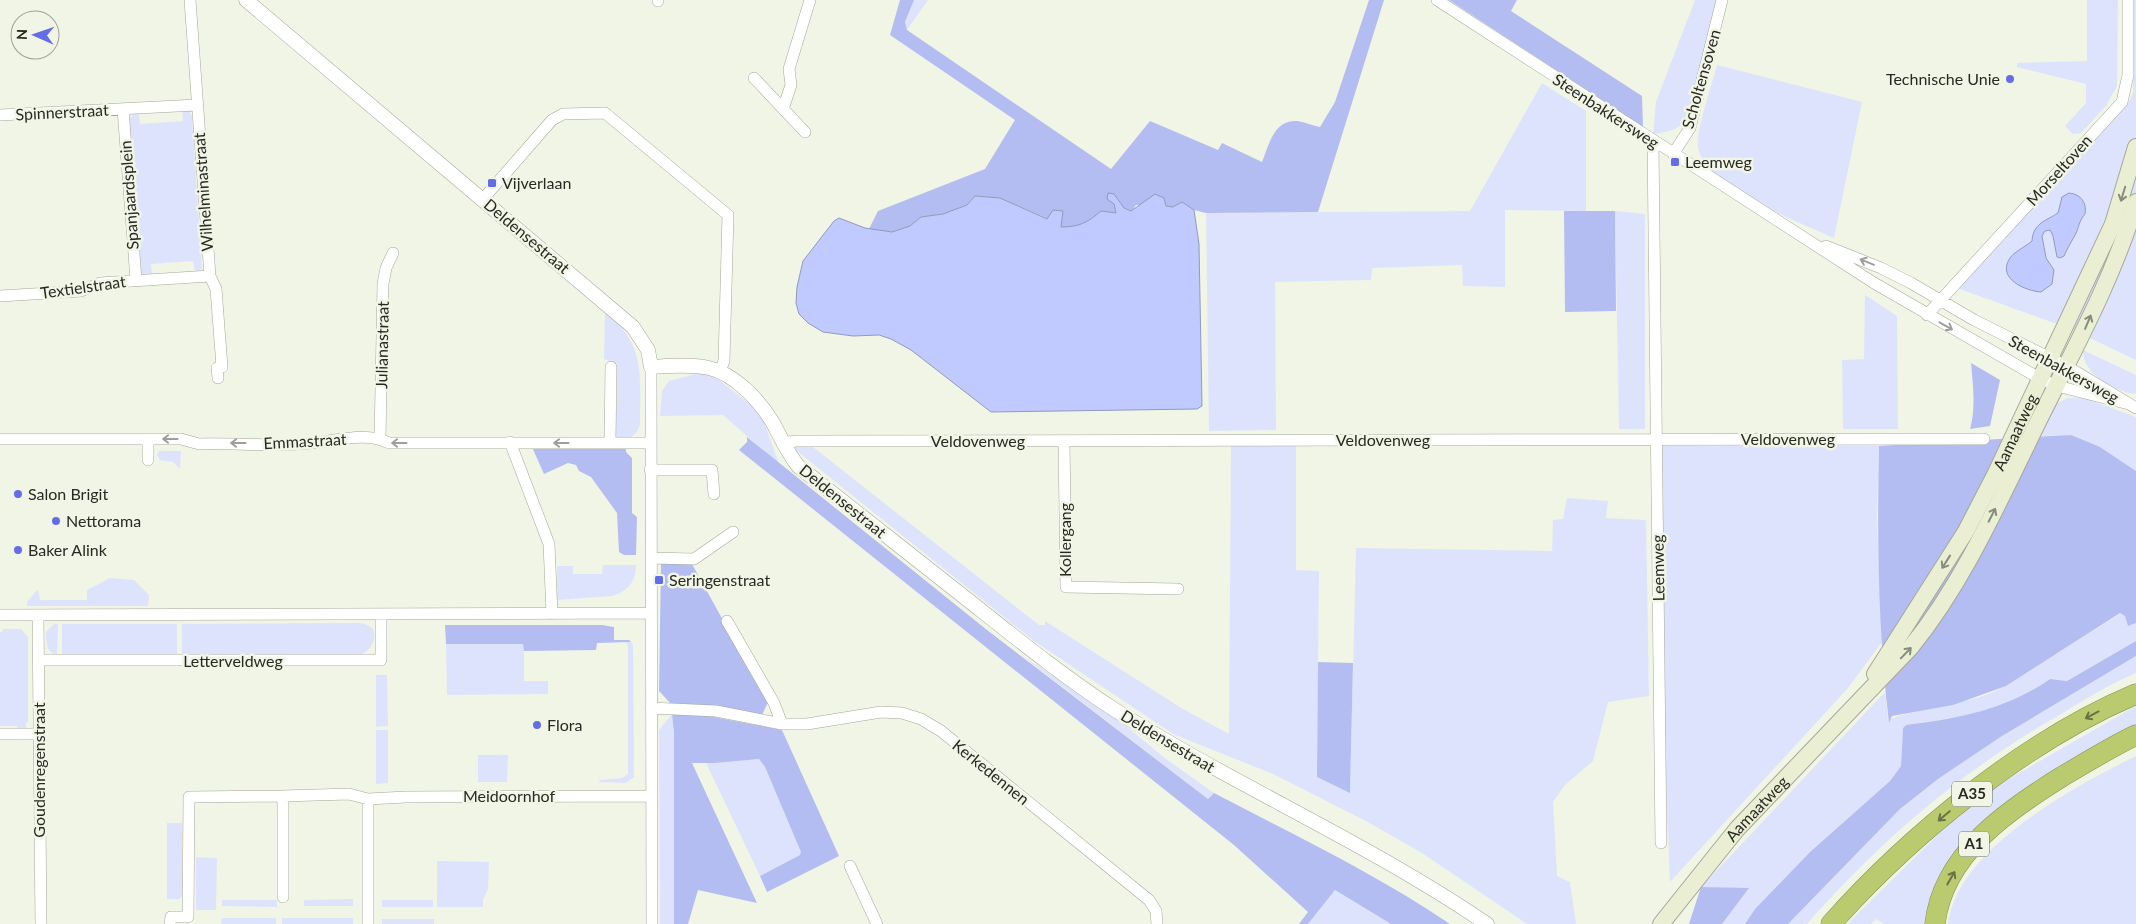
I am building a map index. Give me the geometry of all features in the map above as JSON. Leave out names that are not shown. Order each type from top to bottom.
[{"type":"highway","name":"A35","points":[[1831,924],[1912,843],[1958,804],[2047,742],[2089,717],[2136,694]]},
{"type":"highway","name":"A1","points":[[1935,924],[1942,896],[1950,879],[1974,844],[1988,830],[2044,788],[2136,735]]},
{"type":"main road","name":"Aamaatweg","points":[[1859,700],[1966,531],[1996,472],[2113,224],[2136,147]]},
{"type":"main road","name":"Aamaatweg","points":[[1661,924],[1737,830],[1859,700],[1911,648],[1958,583],[2068,366],[2110,271],[2136,202]]},
{"type":"street","name":"Wilhelminastraat","points":[[190,0],[210,276],[216,289],[222,367],[217,368],[218,378]]},
{"type":"street","name":"Deldensestraat","points":[[246,0],[633,326],[648,350],[651,367],[708,368],[720,372],[744,389],[760,404],[798,466],[1024,644],[1113,708],[1177,748],[1439,893],[1487,924]]},
{"type":"street","points":[[784,110],[792,85],[789,69],[810,0]]},
{"type":"street","name":"Steenbakkersweg","points":[[1437,0],[1653,142],[1927,315],[2039,378],[2057,386],[2132,406]]},
{"type":"street","name":"Scholtensoven","points":[[1673,154],[1690,128],[1722,0]]},
{"type":"street","name":"Morseltoven","points":[[1927,315],[2122,102],[2128,75],[2128,0]]},
{"type":"street","points":[[754,78],[805,132]]},
{"type":"street","points":[[123,109],[197,105]]},
{"type":"street","name":"Spinnerstraat","points":[[0,115],[123,109]]},
{"type":"street","name":"Spanjaardsplein","points":[[123,109],[136,280]]},
{"type":"street","points":[[483,199],[552,120],[563,114],[604,113],[728,215],[724,361],[720,372]]},
{"type":"street","name":"Leemweg","points":[[1653,142],[1661,843]]},
{"type":"street","name":"Steenbakkersweg","points":[[1801,236],[1881,268],[2025,347],[2068,366],[2105,387],[2132,406]]},
{"type":"street","name":"Julianastraat","points":[[380,439],[383,284],[386,268],[393,253]]},
{"type":"street","points":[[136,280],[210,276]]},
{"type":"street","name":"Textielstraat","points":[[2,296],[81,290],[100,284],[136,280]]},
{"type":"street","points":[[610,443],[611,366]]},
{"type":"street","points":[[651,367],[652,924]]},
{"type":"street","name":"Emmastraat","points":[[0,439],[181,439],[200,444],[312,443],[335,439],[380,439],[389,443],[651,443]]},
{"type":"street","points":[[148,439],[148,460]]},
{"type":"street","name":"Veldovenweg","points":[[782,442],[1984,439]]},
{"type":"street","name":"Kollergang","points":[[1064,441],[1066,587],[1178,589]]},
{"type":"street","points":[[510,442],[549,544],[552,614]]},
{"type":"street","points":[[650,470],[712,470],[714,494]]},
{"type":"street","points":[[651,558],[694,559],[733,532]]},
{"type":"street","points":[[0,615],[651,613]]},
{"type":"street","name":"Letterveldweg","points":[[39,660],[380,660],[382,614]]},
{"type":"street","name":"Goudenregenstraat","points":[[38,615],[41,924]]},
{"type":"street","points":[[727,621],[774,703],[782,724]]},
{"type":"street","name":"Kerkedennen","points":[[651,708],[716,711],[782,724],[807,724],[881,712],[902,712],[921,719],[941,731],[1149,900],[1156,911],[1157,924]]},
{"type":"street","points":[[0,734],[39,734]]},
{"type":"street","name":"Meidoornhof","points":[[170,924],[170,917],[188,917],[189,797],[349,794],[368,800],[406,797],[652,796]]},
{"type":"street","points":[[282,796],[283,897]]},
{"type":"street","points":[[368,800],[368,924]]},
{"type":"street","points":[[850,866],[877,924]]},
{"type":"shaded area","points":[[900,0],[914,0],[905,22],[907,30],[1111,169],[1150,121],[1218,150],[1222,143],[1262,162],[1270,141],[1283,124],[1289,121],[1297,121],[1320,127],[1335,102],[1369,0],[1384,0],[1318,212],[1206,213],[1194,210],[1182,202],[1173,207],[1136,205],[1132,211],[1124,208],[1114,195],[1116,213],[1101,211],[1083,224],[1061,227],[1062,211],[1048,219],[1000,198],[975,196],[967,205],[943,214],[921,217],[910,226],[892,232],[869,229],[878,211],[985,169],[1015,120],[890,35]]},
{"type":"shaded area","points":[[914,0],[928,0],[907,30],[905,22]]},
{"type":"shaded area","points":[[1449,0],[1517,0],[1511,11],[1642,96],[1643,127]]},
{"type":"shaded area","points":[[1695,0],[1717,0],[1688,116],[1674,130],[1653,134],[1656,102]]},
{"type":"shaded area","points":[[2087,0],[2118,0],[2117,86],[2106,106],[2081,133],[2073,134],[2065,126],[2086,103],[2086,84],[2017,67],[2017,63],[2087,61]]},
{"type":"shaded area","points":[[2133,0],[2136,0],[2136,360],[2071,329],[1957,288],[2130,100],[2133,92]]},
{"type":"shaded area","points":[[1717,65],[1862,102],[1834,238],[1755,202],[1716,175],[1704,161],[1698,147],[1699,129]]},
{"type":"shaded area","points":[[1542,83],[1586,111],[1586,211],[1505,210],[1505,287],[1463,286],[1462,265],[1372,268],[1371,280],[1275,282],[1276,430],[1209,431],[1206,213],[1470,211]]},
{"type":"shaded area","points":[[182,110],[188,110],[192,116],[202,269],[195,272],[193,261],[151,264],[152,275],[142,274],[138,270],[127,121],[134,114],[139,113],[140,124],[183,121]]},
{"type":"shaded area","points":[[1108,193],[1114,194],[1124,208],[1131,211],[1155,194],[1164,198],[1166,206],[1173,207],[1182,202],[1194,210],[1199,244],[1202,406],[1197,409],[991,412],[911,350],[891,339],[879,335],[853,336],[823,332],[808,323],[799,314],[796,303],[797,287],[803,261],[834,221],[839,218],[865,228],[892,232],[910,226],[921,217],[943,214],[967,205],[975,196],[1000,198],[1047,219],[1053,210],[1063,211],[1061,227],[1067,227],[1083,223],[1101,211],[1116,213],[1114,204],[1107,199]]},
{"type":"shaded area","points":[[2069,193],[2080,197],[2085,206],[2085,214],[2064,256],[2057,257],[2050,230],[2045,231],[2042,236],[2046,258],[2054,270],[2052,284],[2041,292],[2021,286],[2010,278],[2007,272],[2010,258],[2032,241],[2038,226],[2058,213],[2062,197]]},
{"type":"shaded area","points":[[1564,211],[1615,211],[1616,311],[1565,312]]},
{"type":"shaded area","points":[[1615,211],[1645,214],[1645,429],[1619,429]]},
{"type":"shaded area","points":[[1865,295],[1897,316],[1898,429],[1843,429],[1842,360],[1864,359]]},
{"type":"shaded area","points":[[605,311],[628,336],[638,361],[640,375],[640,423],[638,431],[636,434],[623,439],[615,437],[612,410],[617,404],[617,363],[604,359]]},
{"type":"shaded area","points":[[2083,350],[2136,375],[2136,394],[2119,390],[2101,380],[2088,367],[2084,359]]},
{"type":"shaded area","points":[[1971,363],[2000,380],[1990,426],[1970,429],[1973,405]]},
{"type":"shaded area","points":[[696,374],[711,375],[718,379],[757,410],[763,419],[779,464],[723,415],[660,416],[662,391],[669,381]]},
{"type":"shaded area","points":[[2068,398],[2084,398],[2136,417],[2136,471],[2100,447],[2039,436],[2057,403]]},
{"type":"shaded area","points":[[2071,435],[2100,447],[2136,471],[2136,623],[2128,626],[2125,616],[2120,613],[2006,686],[1953,705],[1892,716],[1889,723],[1885,689],[1879,585],[1879,446]]},
{"type":"shaded area","points":[[747,437],[987,630],[1208,799],[1214,793],[1304,839],[1393,888],[1450,924],[1391,924],[1335,890],[1308,924],[1299,924],[1308,912],[1234,845],[739,450],[747,442]]},
{"type":"shaded area","points":[[794,446],[813,447],[1039,625],[1045,625],[1045,621],[1183,709],[1229,734],[1231,446],[1296,446],[1296,570],[1319,571],[1317,777],[1350,792],[1356,548],[1552,551],[1553,520],[1563,519],[1567,498],[1608,501],[1606,518],[1646,520],[1649,696],[1608,702],[1593,761],[1565,785],[1553,802],[1557,876],[1570,882],[1576,924],[1527,924],[1422,853],[1366,821],[1273,774],[1173,734],[1034,641],[797,451]]},
{"type":"shaded area","points":[[1660,446],[1879,446],[1877,519],[1882,642],[1848,688],[1670,882],[1664,731]]},
{"type":"shaded area","points":[[532,447],[626,447],[626,452],[632,458],[632,513],[637,517],[636,555],[624,555],[619,552],[617,513],[591,477],[579,471],[576,465],[568,463],[544,474]]},
{"type":"shaded area","points":[[159,451],[181,451],[180,469],[173,462],[160,460],[157,455]]},
{"type":"shaded area","points":[[661,563],[692,564],[768,702],[762,715],[672,705],[659,691]]},
{"type":"shaded area","points":[[603,565],[636,565],[633,581],[623,591],[612,596],[557,600],[557,566],[573,566],[573,574],[602,574]]},
{"type":"shaded area","points":[[110,578],[134,580],[149,595],[148,606],[27,606],[27,602],[38,589],[40,600],[87,600],[87,590]]},
{"type":"shaded area","points":[[2121,613],[2125,616],[2128,626],[2136,623],[2136,641],[2067,681],[2050,679],[2017,698],[1981,711],[1944,720],[1906,725],[1903,728],[1901,766],[1890,781],[1810,852],[1755,909],[1745,924],[1722,924],[1748,889],[1701,887],[1885,692],[1888,721],[1916,712],[1980,697],[2013,682]]},
{"type":"shaded area","points":[[360,623],[372,628],[375,635],[371,647],[362,654],[182,655],[182,624]]},
{"type":"shaded area","points":[[54,624],[58,624],[57,655],[51,652],[46,640],[46,632]]},
{"type":"shaded area","points":[[62,624],[177,624],[177,655],[62,656]]},
{"type":"shaded area","points":[[445,625],[602,625],[614,627],[614,640],[629,640],[631,642],[597,643],[596,650],[524,651],[523,644],[446,644]]},
{"type":"shaded area","points":[[3,629],[21,629],[28,637],[28,722],[26,723],[26,729],[18,729],[17,726],[0,726],[0,632]]},
{"type":"shaded area","points":[[2136,641],[2136,656],[2002,736],[1938,779],[1900,809],[1788,924],[1745,924],[1755,909],[1810,852],[1890,781],[1901,766],[1903,728],[1906,725],[1944,720],[1981,711],[2017,698],[2050,679],[2067,681]]},
{"type":"shaded area","points":[[631,642],[633,645],[634,777],[626,783],[599,782],[600,780],[622,778],[628,774],[628,646],[626,643]]},
{"type":"shaded area","points":[[446,644],[524,644],[524,681],[548,681],[548,694],[447,695]]},
{"type":"shaded area","points":[[1021,655],[1109,712],[1166,759],[1214,793],[1208,799]]},
{"type":"shaded area","points":[[2136,656],[2136,673],[2086,699],[1987,761],[1954,785],[1893,836],[1863,864],[1807,924],[1788,924],[1900,809],[1938,779],[2002,736]]},
{"type":"shaded area","points":[[1318,662],[1353,663],[1350,793],[1317,777]]},
{"type":"shaded area","points":[[376,675],[387,675],[388,726],[376,727]]},
{"type":"shaded area","points":[[2136,706],[2136,733],[1995,816],[1928,924],[1884,924],[1876,919],[1871,924],[1847,924],[1951,822],[1991,789]]},
{"type":"shaded area","points":[[672,714],[674,733],[674,924],[660,924],[659,730]]},
{"type":"shaded area","points":[[672,714],[708,716],[782,730],[839,856],[767,892],[760,876],[800,855],[801,852],[765,767],[759,759],[692,763],[757,903],[698,890],[688,924],[674,924],[674,733]]},
{"type":"shaded area","points":[[376,730],[388,730],[388,783],[376,784]]},
{"type":"shaded area","points":[[478,755],[508,755],[507,782],[478,782]]},
{"type":"shaded area","points":[[2136,756],[2136,924],[1948,924],[1956,896],[1973,870],[1995,846],[2022,823],[2052,803],[2082,784]]},
{"type":"shaded area","points":[[759,759],[765,767],[801,851],[801,855],[760,876],[706,763]]},
{"type":"shaded area","points":[[167,823],[182,823],[182,896],[179,899],[167,899]]},
{"type":"shaded area","points":[[196,857],[217,858],[216,910],[196,910]]},
{"type":"shaded area","points":[[437,861],[489,862],[488,889],[483,900],[483,907],[437,907]]},
{"type":"shaded area","points":[[1701,887],[1749,888],[1722,924],[1689,924]]},
{"type":"shaded area","points":[[1335,890],[1391,924],[1308,924]]},
{"type":"shaded area","points":[[353,899],[353,906],[304,906],[304,900]]},
{"type":"shaded area","points":[[222,900],[277,900],[277,907],[222,906]]},
{"type":"shaded area","points":[[382,900],[433,900],[433,907],[382,907]]},
{"type":"shaded area","points":[[222,918],[276,918],[276,924],[221,924]]},
{"type":"shaded area","points":[[282,918],[353,918],[353,924],[282,924]]},
{"type":"shaded area","points":[[382,919],[434,919],[434,924],[382,924]]},
{"type":"place","name":"Technische Unie","points":[[2010,79]]},
{"type":"place","name":"Leemweg","points":[[1675,162]]},
{"type":"place","name":"Vijverlaan","points":[[492,183]]},
{"type":"place","name":"Salon Brigit","points":[[18,494]]},
{"type":"place","name":"Nettorama","points":[[56,521]]},
{"type":"place","name":"Baker Alink","points":[[18,550]]},
{"type":"place","name":"Seringenstraat","points":[[659,580]]},
{"type":"place","name":"Flora","points":[[537,725]]}]
